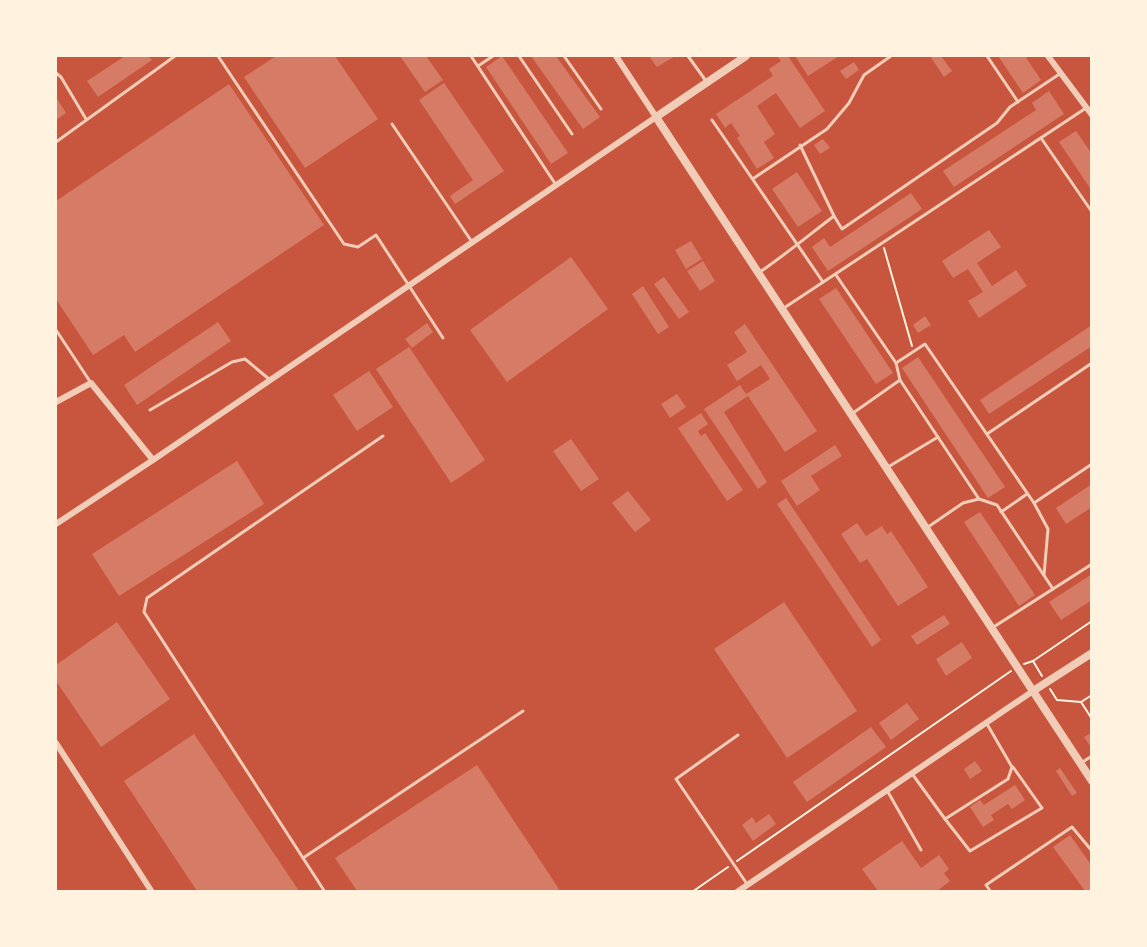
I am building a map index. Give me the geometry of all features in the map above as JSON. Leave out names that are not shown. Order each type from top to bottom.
[{"type":"street","points":[[616,56],[1092,781]]},
{"type":"street","points":[[56,524],[746,56]]},
{"type":"street","points":[[1048,56],[1092,115]]},
{"type":"street","points":[[56,402],[91,383],[153,460]]},
{"type":"street","points":[[737,891],[1092,653]]},
{"type":"street","points":[[56,743],[152,891]]},
{"type":"lane","points":[[56,142],[176,56]]},
{"type":"lane","points":[[218,56],[344,244],[358,247],[376,236],[443,338]]},
{"type":"lane","points":[[471,56],[556,185]]},
{"type":"lane","points":[[478,66],[493,56]]},
{"type":"lane","points":[[519,56],[572,134]]},
{"type":"lane","points":[[564,56],[601,109]]},
{"type":"lane","points":[[688,56],[706,82]]},
{"type":"lane","points":[[754,178],[827,129],[849,103],[864,75],[891,56]]},
{"type":"lane","points":[[987,56],[1018,102]]},
{"type":"lane","points":[[56,73],[61,77],[86,119]]},
{"type":"lane","points":[[800,145],[842,229],[997,123],[1018,102],[1061,73]]},
{"type":"lane","points":[[783,309],[1086,108]]},
{"type":"lane","points":[[712,120],[754,178],[823,282]]},
{"type":"lane","points":[[392,124],[472,242]]},
{"type":"lane","points":[[1041,138],[1092,212]]},
{"type":"lane","points":[[759,273],[798,246],[834,216]]},
{"type":"lane","points":[[835,274],[896,363],[900,380],[979,499]]},
{"type":"lane","points":[[56,330],[91,383]]},
{"type":"lane","points":[[896,363],[925,344],[1034,503],[1048,529],[1044,575]]},
{"type":"lane","points":[[150,410],[232,362],[245,359],[270,380]]},
{"type":"lane","points":[[987,434],[1092,363]]},
{"type":"lane","points":[[851,414],[900,380]]},
{"type":"lane","points":[[325,891],[144,612],[147,598],[383,436]]},
{"type":"lane","points":[[886,468],[938,437]]},
{"type":"lane","points":[[1034,503],[1092,464]]},
{"type":"lane","points":[[1001,512],[1028,494]]},
{"type":"lane","points":[[926,529],[963,503],[979,499],[997,505],[1053,589]]},
{"type":"lane","points":[[991,628],[1092,564]]},
{"type":"lane","points":[[303,858],[523,711]]},
{"type":"lane","points":[[912,773],[970,851],[1042,808],[1012,767],[986,723]]},
{"type":"lane","points":[[738,735],[676,779],[747,884]]},
{"type":"lane","points":[[1080,764],[1092,756]]},
{"type":"lane","points":[[945,819],[1008,779],[1012,767]]},
{"type":"lane","points":[[887,790],[921,850]]},
{"type":"lane","points":[[991,891],[986,885],[1072,827],[1092,851]]},
{"type":"path","points":[[882,243],[914,352]]},
{"type":"path","points":[[692,891],[1017,667],[1033,661],[1092,621]]},
{"type":"path","points":[[1033,661],[1057,700],[1081,702],[1092,695]]},
{"type":"path","points":[[1081,702],[1092,719]]},
{"type":"building","points":[[125,56],[148,56],[152,60],[98,97],[87,81]]},
{"type":"building","points":[[276,56],[335,56],[378,119],[305,168],[244,77]]},
{"type":"building","points":[[400,56],[426,56],[443,80],[425,92]]},
{"type":"building","points":[[502,56],[568,153],[551,164],[486,67]]},
{"type":"building","points":[[531,56],[556,56],[600,117],[583,129]]},
{"type":"building","points":[[649,56],[675,56],[657,67]]},
{"type":"building","points":[[788,56],[825,111],[800,128],[776,93],[757,106],[775,134],[764,142],[774,158],[757,169],[737,138],[740,136],[731,123],[725,128],[716,114],[773,76],[769,69],[781,61],[778,57]]},
{"type":"building","points":[[795,56],[839,56],[808,76]]},
{"type":"building","points":[[930,56],[941,56],[952,71],[944,77]]},
{"type":"building","points":[[998,56],[1025,56],[1041,80],[1023,93]]},
{"type":"building","points":[[854,62],[859,70],[846,79],[840,71]]},
{"type":"building","points":[[444,83],[504,171],[455,204],[450,196],[473,180],[419,100]]},
{"type":"building","points":[[229,84],[324,225],[135,352],[124,335],[93,355],[56,299],[56,201]]},
{"type":"building","points":[[1049,91],[1064,114],[954,187],[943,171],[1036,110],[1032,103]]},
{"type":"building","points":[[56,97],[66,113],[56,120]]},
{"type":"building","points":[[1076,131],[1092,154],[1092,191],[1059,142]]},
{"type":"building","points":[[823,139],[830,148],[820,154],[814,145]]},
{"type":"building","points":[[797,172],[822,211],[798,227],[772,189]]},
{"type":"building","points":[[911,193],[922,209],[828,271],[812,247],[824,238],[830,247]]},
{"type":"building","points":[[989,230],[1001,247],[977,263],[992,286],[1016,270],[1027,286],[979,318],[968,301],[983,292],[968,269],[953,278],[942,261]]},
{"type":"building","points":[[691,241],[702,259],[686,269],[675,250]]},
{"type":"building","points":[[571,257],[608,309],[507,382],[470,330]]},
{"type":"building","points":[[703,261],[715,281],[700,291],[687,271]]},
{"type":"building","points":[[664,277],[689,312],[679,319],[654,284]]},
{"type":"building","points":[[643,286],[669,327],[658,334],[632,294]]},
{"type":"building","points":[[836,288],[893,373],[876,384],[819,299]]},
{"type":"building","points":[[925,316],[931,325],[918,333],[913,325]]},
{"type":"building","points":[[218,322],[231,341],[137,405],[124,385]]},
{"type":"building","points":[[427,323],[433,332],[412,348],[405,339]]},
{"type":"building","points":[[745,324],[817,431],[785,452],[748,396],[724,412],[767,482],[758,489],[704,409],[740,385],[746,394],[770,379],[761,365],[737,381],[727,365],[747,352],[734,332]]},
{"type":"building","points":[[1092,325],[1092,346],[989,414],[980,400]]},
{"type":"building","points":[[409,347],[485,460],[451,483],[376,369]]},
{"type":"building","points":[[918,357],[1005,487],[988,498],[902,368]]},
{"type":"building","points":[[369,371],[393,407],[357,431],[333,395]]},
{"type":"building","points":[[677,394],[686,407],[670,418],[661,404]]},
{"type":"building","points":[[701,413],[708,424],[698,431],[701,436],[705,433],[743,490],[727,501],[678,428]]},
{"type":"building","points":[[571,439],[599,479],[581,491],[553,451]]},
{"type":"building","points":[[835,445],[842,456],[811,476],[820,490],[797,506],[781,481]]},
{"type":"building","points":[[237,461],[264,504],[119,596],[92,554]]},
{"type":"building","points":[[1092,484],[1092,507],[1066,524],[1056,508]]},
{"type":"building","points":[[628,491],[651,520],[635,532],[612,503]]},
{"type":"building","points":[[786,498],[881,640],[872,647],[777,504]]},
{"type":"building","points":[[980,512],[1035,595],[1019,606],[964,522]]},
{"type":"building","points":[[857,523],[866,536],[882,526],[887,534],[891,531],[928,587],[898,606],[867,559],[860,563],[841,534]]},
{"type":"building","points":[[1092,574],[1092,600],[1061,620],[1049,602]]},
{"type":"building","points":[[784,602],[857,711],[787,758],[714,649]]},
{"type":"building","points":[[944,615],[950,624],[917,645],[911,636]]},
{"type":"building","points":[[117,622],[170,699],[101,747],[56,681],[56,665]]},
{"type":"building","points":[[962,642],[972,658],[946,676],[936,659]]},
{"type":"building","points":[[907,703],[919,719],[891,740],[879,723]]},
{"type":"building","points":[[871,727],[886,747],[807,802],[793,782]]},
{"type":"building","points":[[1091,733],[1092,745],[1090,746],[1084,737]]},
{"type":"building","points":[[194,734],[299,891],[197,891],[124,781]]},
{"type":"building","points":[[975,761],[982,771],[970,779],[964,769]]},
{"type":"building","points":[[477,765],[559,889],[555,891],[357,891],[335,858]]},
{"type":"building","points":[[1060,768],[1077,793],[1072,796],[1056,771]]},
{"type":"building","points":[[1015,785],[1025,800],[1012,809],[1008,804],[991,815],[994,820],[983,827],[970,807],[980,800],[984,805]]},
{"type":"building","points":[[769,814],[776,824],[753,841],[742,825],[752,817],[756,823]]},
{"type":"building","points":[[1070,835],[1092,866],[1092,891],[1085,891],[1053,847]]},
{"type":"building","points":[[902,841],[921,868],[939,855],[949,869],[944,873],[950,881],[937,891],[878,891],[862,869]]}]
